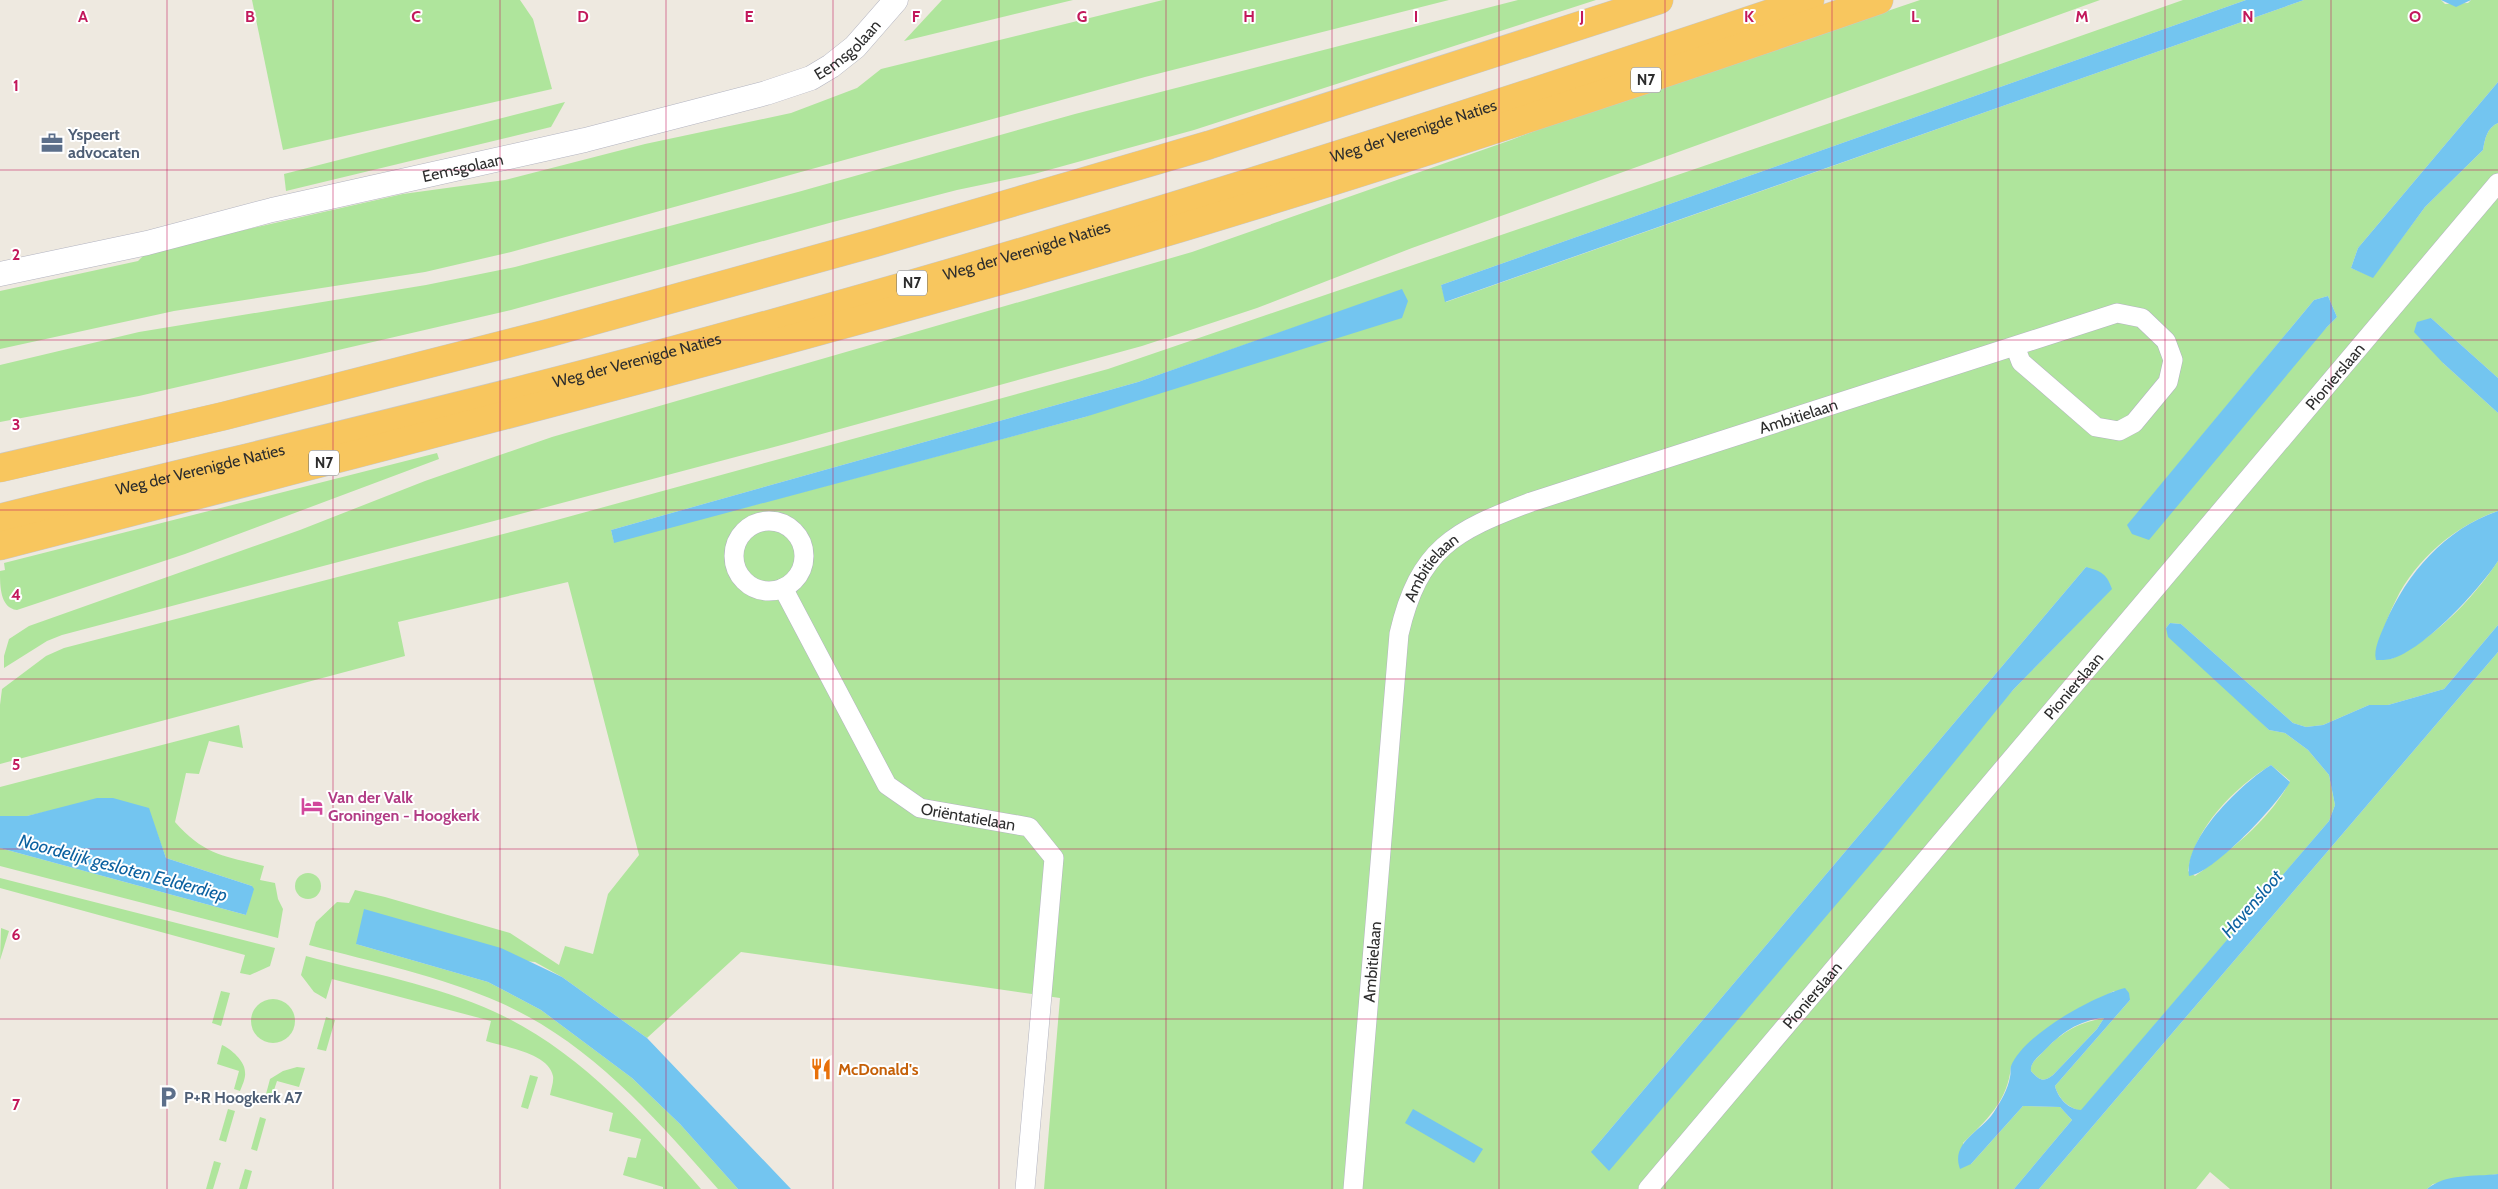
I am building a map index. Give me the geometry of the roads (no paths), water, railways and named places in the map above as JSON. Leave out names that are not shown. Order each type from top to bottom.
[{"type":"highway","points":[[0,468],[224,416],[549,333],[874,243],[1209,145],[1659,0]]},
{"type":"highway","name":"Weg der Verenigde Naties","points":[[0,518],[649,357],[953,272],[1363,148],[1810,0]]},
{"type":"highway","name":"N7","points":[[1,546],[647,379],[1021,275],[1412,157],[1715,57],[1879,0]]},
{"type":"street","name":"Eemsgolaan","points":[[0,274],[147,243],[272,210],[585,140],[766,93],[811,78],[831,66],[855,46],[896,0]]},
{"type":"street","name":"Pionierslaan","points":[[1648,1189],[2498,183]]},
{"type":"street","name":"Ambitielaan","points":[[1353,1189],[1399,634],[1408,600],[1422,571],[1441,547],[1480,522],[1531,502],[2117,313],[2142,318],[2166,341],[2172,360],[2168,382],[2134,423],[2119,431],[2096,427],[2021,362],[2015,346]]},
{"type":"street","name":"Oriëntatielaan","points":[[783,588],[888,785],[920,808],[1029,827],[1054,858],[1025,1189]]},
{"type":"water","points":[[2246,0],[2304,0],[1445,302],[1441,285]]},
{"type":"water","points":[[2441,0],[2471,0],[2456,7]]},
{"type":"water","points":[[2498,82],[2498,123],[2489,131],[2483,150],[2425,207],[2373,278],[2351,268],[2358,248]]},
{"type":"water","points":[[1402,289],[1408,301],[1402,318],[1085,417],[614,543],[611,530],[1138,382]]},
{"type":"water","points":[[2328,296],[2337,317],[2149,540],[2132,534],[2127,525],[2314,300]]},
{"type":"water","points":[[2431,318],[2498,378],[2498,413],[2443,363],[2414,332],[2417,322]]},
{"type":"water","points":[[2498,511],[2498,561],[2478,587],[2450,618],[2419,644],[2391,659],[2376,660],[2376,646],[2385,624],[2404,587],[2416,571],[2445,541],[2461,529]]},
{"type":"water","points":[[2086,567],[2103,574],[2112,589],[2013,690],[1881,852],[1609,1171],[1591,1152]]},
{"type":"water","points":[[2170,623],[2181,624],[2293,723],[2306,727],[2323,725],[2369,705],[2388,705],[2444,689],[2498,625],[2498,652],[2039,1189],[2014,1189],[2072,1120],[2060,1107],[2023,1106],[1971,1164],[1960,1169],[1958,1160],[1959,1151],[1963,1144],[1989,1119],[1999,1104],[2008,1086],[2011,1066],[2018,1054],[2030,1041],[2061,1018],[2096,999],[2125,988],[2129,993],[2130,1000],[2055,1086],[2058,1095],[2064,1102],[2072,1108],[2081,1110],[2329,821],[2335,805],[2329,775],[2308,750],[2285,733],[2269,730],[2168,637],[2166,628]],"holes":[[[2104,1018],[2097,1029],[2050,1077],[2044,1080],[2036,1077],[2031,1071],[2036,1059],[2056,1039],[2070,1029],[2095,1019]]]},
{"type":"water","points":[[2271,765],[2290,782],[2273,806],[2244,837],[2213,864],[2189,876],[2190,861],[2195,846],[2205,829],[2231,798]]},
{"type":"water","name":"Noordelijk gesloten Eelderdiep","points":[[97,798],[113,798],[149,808],[166,858],[252,886],[254,889],[246,915],[0,848],[0,816],[27,816]]},
{"type":"water","points":[[364,909],[501,948],[562,977],[647,1038],[791,1189],[738,1189],[680,1124],[632,1078],[541,1010],[488,982],[356,944]]},
{"type":"water","points":[[1413,1109],[1483,1149],[1474,1163],[1405,1123]]},
{"type":"water","points":[[2498,1174],[2498,1189],[2427,1189],[2443,1180],[2451,1178]]},
{"type":"place","name":"Yspeert advocaten","points":[[52,143]]},
{"type":"place","name":"Van der Valk Groningen - Hoogkerk","points":[[312,806]]},
{"type":"place","name":"McDonald's","points":[[821,1069]]},
{"type":"place","name":"P+R Hoogkerk A7","points":[[168,1097]]},
{"type":"water label","name":"Havensloot","points":[[2252,904]]}]
